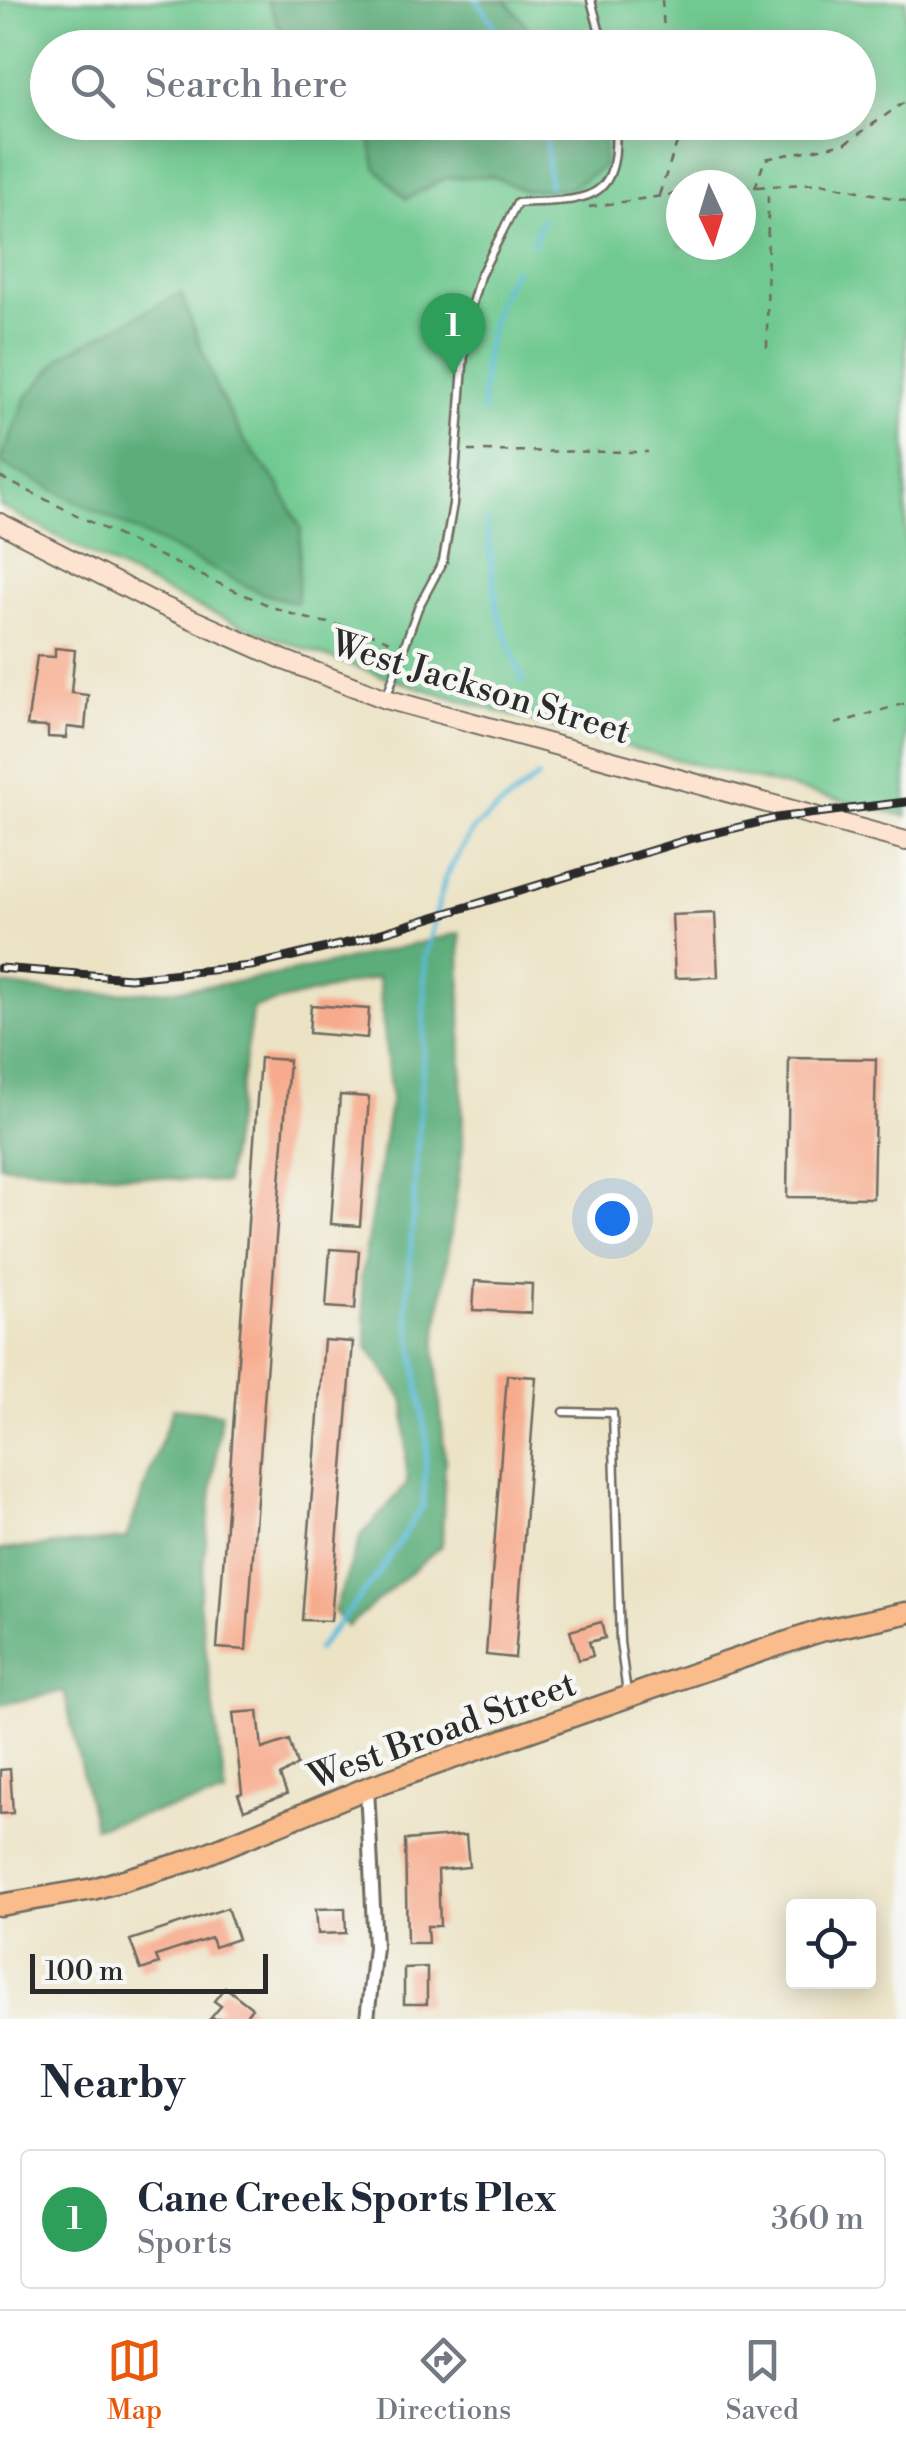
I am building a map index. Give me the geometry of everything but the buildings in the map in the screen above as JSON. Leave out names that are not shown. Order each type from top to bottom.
[{"type":"main road","name":"West Broad Street","points":[[0,1905],[93,1889],[189,1861],[367,1788],[820,1631],[906,1613]]},
{"type":"street","name":"West Jackson Street","points":[[0,523],[176,612],[386,699],[906,842]]},
{"type":"street","points":[[367,1788],[375,1946],[367,2019]]},
{"type":"lane","points":[[591,0],[599,30]]},
{"type":"lane","points":[[386,699],[418,608],[442,561],[453,504],[466,324],[480,276],[517,203],[581,200],[604,187],[618,161],[616,140]]},
{"type":"lane","points":[[564,1412],[613,1414],[620,1642],[628,1699]]},
{"type":"path","points":[[662,0],[664,30]]},
{"type":"path","points":[[876,122],[906,101]]},
{"type":"path","points":[[658,197],[678,140]]},
{"type":"path","points":[[756,185],[765,159],[850,140]]},
{"type":"path","points":[[756,188],[821,184],[906,201]]},
{"type":"path","points":[[768,188],[768,348]]},
{"type":"path","points":[[578,207],[606,207],[666,196]]},
{"type":"path","points":[[462,451],[648,452]]},
{"type":"path","points":[[0,477],[241,594],[313,623],[360,628],[396,644]]},
{"type":"path","points":[[834,724],[906,704]]},
{"type":"green space","points":[[0,0],[906,0],[906,816],[489,709],[325,656],[182,600],[0,506]]},
{"type":"green space","points":[[267,0],[506,0],[530,30],[281,30]]},
{"type":"green space","points":[[371,140],[604,140],[603,167],[569,189],[524,190],[491,176],[446,178],[406,199],[375,167]]},
{"type":"green space","points":[[181,293],[216,388],[244,440],[279,485],[301,529],[297,603],[261,593],[0,463],[26,398],[64,355]]},
{"type":"green space","points":[[460,933],[463,1146],[435,1347],[445,1460],[442,1545],[347,1627],[334,1611],[361,1536],[407,1484],[405,1401],[368,1348],[361,1279],[391,1098],[378,977],[253,1008],[225,1183],[0,1165],[0,984],[58,992],[174,990],[290,972]]},
{"type":"green space","points":[[173,1408],[221,1413],[199,1602],[226,1795],[94,1827],[64,1691],[0,1705],[0,1550],[126,1539]]},
{"type":"waterway","points":[[477,0],[497,30]]},
{"type":"waterway","points":[[546,140],[549,186]]},
{"type":"waterway","points":[[533,243],[542,219]]},
{"type":"waterway","points":[[483,412],[488,338],[498,302],[515,269]]},
{"type":"waterway","points":[[486,519],[497,609],[523,682]]},
{"type":"waterway","points":[[317,1650],[377,1576],[423,1506],[427,1444],[407,1305],[424,1046],[425,958],[445,878],[473,829],[538,777]]},
{"type":"railway","points":[[0,968],[130,978],[251,966],[352,942],[686,840],[776,818],[906,802]]},
{"type":"place","name":"Cane Creek Sports Plex","points":[[453,375]]}]
